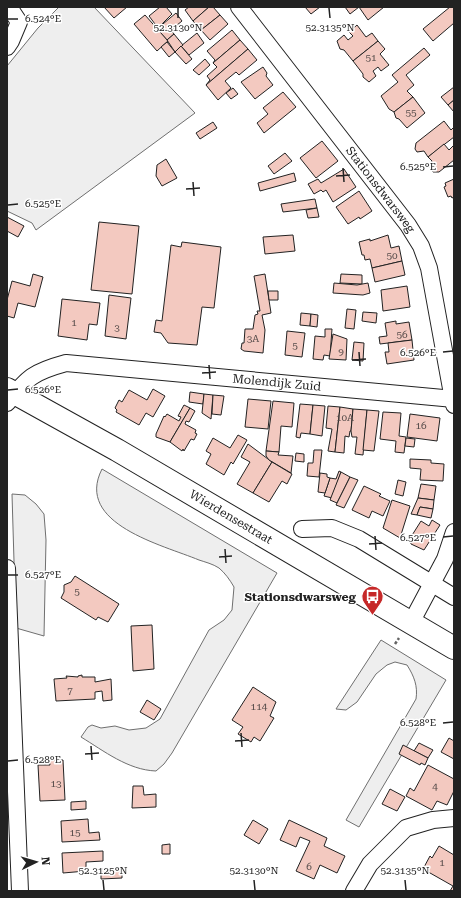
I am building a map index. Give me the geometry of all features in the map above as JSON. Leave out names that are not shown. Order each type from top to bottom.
[{"type":"main road","name":"Wierdensestraat","points":[[10,395],[117,450],[412,621],[454,648]]},
{"type":"street","points":[[7,47],[11,41],[18,22],[9,7]]},
{"type":"street","name":"Stationsdwarsweg","points":[[239,7],[408,225],[422,246],[429,268],[454,405]]},
{"type":"street","name":"Molendijk Zuid","points":[[10,395],[30,376],[46,368],[66,363],[454,399]]},
{"type":"street","points":[[302,529],[317,527],[332,528],[359,539],[432,585],[454,597]]},
{"type":"street","points":[[412,621],[445,559],[454,532]]},
{"type":"street","points":[[7,568],[20,891]]},
{"type":"street","points":[[354,891],[370,864],[406,828],[433,820],[454,818]]},
{"type":"shaded area","points":[[59,7],[94,7],[195,113],[36,230],[32,223],[7,211],[7,66],[38,28]]},
{"type":"shaded area","points":[[102,469],[277,573],[172,753],[164,764],[156,771],[136,767],[117,759],[81,737],[88,727],[92,725],[101,728],[115,726],[129,730],[146,728],[160,719],[209,630],[224,620],[232,610],[234,587],[225,574],[217,567],[145,539],[126,530],[111,518],[100,504],[97,488]]},
{"type":"shaded area","points":[[12,494],[25,495],[36,504],[44,514],[46,540],[44,636],[16,628]]},
{"type":"shaded area","points":[[381,640],[446,680],[359,827],[346,820],[416,699],[416,685],[407,665],[395,662],[387,665],[376,674],[357,702],[346,710],[336,709]]},
{"type":"building","points":[[104,7],[127,7],[114,18]]},
{"type":"building","points":[[160,7],[166,7],[172,14],[158,28],[149,16]]},
{"type":"building","points":[[189,7],[209,7],[193,21],[185,10]]},
{"type":"building","points":[[209,7],[213,7],[220,15],[201,30],[193,21]]},
{"type":"building","points":[[305,7],[320,7],[311,14]]},
{"type":"building","points":[[345,7],[359,7],[350,14]]},
{"type":"building","points":[[359,7],[384,7],[368,20]]},
{"type":"building","points":[[450,7],[454,7],[454,23],[433,41],[423,29]]},
{"type":"building","points":[[176,13],[182,21],[171,30],[174,34],[167,40],[157,29]]},
{"type":"building","points":[[145,15],[168,41],[157,51],[134,24]]},
{"type":"building","points":[[220,15],[228,24],[210,40],[201,30]]},
{"type":"building","points":[[357,25],[366,37],[372,33],[378,41],[353,61],[344,50],[340,49],[337,41],[344,35],[348,40],[353,36],[349,32]]},
{"type":"building","points":[[232,30],[240,40],[213,63],[215,60],[207,51]]},
{"type":"building","points":[[197,33],[204,43],[189,55],[181,46]]},
{"type":"building","points":[[174,34],[183,45],[175,52],[167,40]]},
{"type":"building","points":[[240,40],[248,49],[206,85],[210,80],[207,76],[217,67],[213,63]]},
{"type":"building","points":[[378,41],[385,49],[380,54],[389,65],[381,71],[378,67],[373,71],[376,76],[369,82],[363,77],[363,74],[353,61]]},
{"type":"building","points":[[167,42],[175,52],[169,57],[161,47]]},
{"type":"building","points":[[181,46],[192,59],[186,64],[175,52]]},
{"type":"building","points":[[424,48],[430,55],[406,75],[414,85],[407,91],[413,97],[394,112],[389,109],[381,96],[398,82],[392,75]]},
{"type":"building","points":[[248,49],[257,60],[239,75],[236,72],[225,81],[231,88],[218,100],[206,85]]},
{"type":"building","points":[[205,59],[210,65],[199,75],[193,70]]},
{"type":"building","points":[[263,67],[267,73],[266,76],[273,85],[255,99],[241,82]]},
{"type":"building","points":[[454,87],[454,100],[448,105],[441,97]]},
{"type":"building","points":[[233,88],[238,94],[231,99],[226,93]]},
{"type":"building","points":[[283,92],[296,107],[264,133],[257,123],[268,114],[263,108]]},
{"type":"building","points":[[413,97],[425,113],[407,128],[399,119],[396,118],[394,112]]},
{"type":"building","points":[[454,100],[454,112],[448,105]]},
{"type":"building","points":[[444,121],[451,130],[454,127],[454,137],[428,157],[424,151],[417,152],[415,149],[416,143]]},
{"type":"building","points":[[213,122],[217,128],[200,139],[196,133]]},
{"type":"building","points":[[322,141],[338,161],[316,178],[300,158]]},
{"type":"building","points":[[444,144],[449,150],[454,145],[454,160],[439,172],[433,172],[430,167],[432,161],[428,157]]},
{"type":"building","points":[[285,153],[292,161],[274,174],[268,166]]},
{"type":"building","points":[[166,159],[177,178],[162,186],[156,176],[157,165]]},
{"type":"building","points":[[344,169],[356,187],[333,202],[326,190],[323,192],[321,190],[314,194],[308,184],[318,179],[321,183]]},
{"type":"building","points":[[294,173],[296,181],[260,191],[258,183]]},
{"type":"building","points":[[454,179],[454,197],[452,198],[451,196],[448,197],[444,187],[446,186],[445,183]]},
{"type":"building","points":[[359,191],[372,211],[360,219],[359,217],[348,224],[336,207]]},
{"type":"building","points":[[315,199],[317,208],[283,212],[281,204]]},
{"type":"building","points":[[317,208],[319,217],[308,218],[306,210]]},
{"type":"building","points":[[7,217],[24,226],[18,237],[7,231]]},
{"type":"building","points":[[99,222],[139,226],[132,294],[91,290]]},
{"type":"building","points":[[293,235],[295,251],[265,254],[263,237]]},
{"type":"building","points":[[388,235],[391,248],[399,246],[402,261],[372,268],[370,259],[365,260],[364,255],[362,255],[359,242],[370,239],[370,241]]},
{"type":"building","points":[[182,242],[221,247],[214,308],[202,307],[197,345],[168,343],[161,333],[154,332],[156,320],[162,321],[171,245],[181,247]]},
{"type":"building","points":[[402,261],[405,275],[375,282],[372,268]]},
{"type":"building","points":[[33,274],[43,277],[35,307],[18,303],[14,318],[7,316],[7,300],[12,281],[30,286]]},
{"type":"building","points":[[265,274],[271,313],[262,315],[265,330],[263,353],[244,351],[241,349],[242,343],[244,343],[245,329],[253,329],[255,315],[258,314],[257,311],[260,311],[254,276]]},
{"type":"building","points":[[341,274],[362,275],[362,284],[340,283]]},
{"type":"building","points":[[334,283],[357,285],[368,283],[370,293],[363,295],[333,293]]},
{"type":"building","points":[[407,286],[410,307],[383,311],[381,290]]},
{"type":"building","points":[[268,291],[278,291],[278,300],[269,300]]},
{"type":"building","points":[[109,295],[131,298],[126,339],[105,336]]},
{"type":"building","points":[[62,299],[100,303],[97,325],[89,324],[87,340],[58,336]]},
{"type":"building","points":[[347,309],[356,310],[354,329],[345,328]]},
{"type":"building","points":[[363,312],[377,313],[376,323],[362,321]]},
{"type":"building","points":[[301,313],[311,314],[310,326],[300,325]]},
{"type":"building","points":[[311,314],[318,315],[317,327],[310,326]]},
{"type":"building","points":[[396,321],[396,324],[409,322],[412,340],[380,344],[379,337],[387,336],[385,323]]},
{"type":"building","points":[[325,329],[332,329],[330,356],[324,355],[323,360],[313,359],[315,336],[325,337]]},
{"type":"building","points":[[287,331],[305,333],[302,357],[285,355]]},
{"type":"building","points":[[333,334],[347,339],[346,360],[329,359]]},
{"type":"building","points":[[412,340],[414,360],[387,364],[385,352],[389,352],[388,343]]},
{"type":"building","points":[[354,342],[364,343],[363,361],[352,360]]},
{"type":"building","points":[[153,389],[165,396],[153,417],[146,413],[139,425],[116,412],[117,410],[115,408],[119,400],[122,402],[129,390],[147,400]]},
{"type":"building","points":[[190,392],[204,394],[203,404],[189,402]]},
{"type":"building","points":[[204,394],[213,395],[211,419],[202,413]]},
{"type":"building","points":[[213,395],[224,396],[221,415],[212,414]]},
{"type":"building","points":[[248,399],[271,401],[268,429],[245,427]]},
{"type":"building","points":[[273,401],[294,403],[292,427],[281,426],[279,452],[266,451]]},
{"type":"building","points":[[300,404],[313,405],[310,434],[301,433],[300,438],[296,437]]},
{"type":"building","points":[[184,405],[190,408],[170,442],[156,437],[164,416],[165,417],[167,414],[179,421],[181,417],[178,416]]},
{"type":"building","points":[[313,405],[325,406],[322,436],[310,434]]},
{"type":"building","points":[[328,406],[340,407],[335,452],[328,451],[332,429],[326,428]]},
{"type":"building","points":[[340,407],[353,409],[351,431],[349,437],[345,436],[344,453],[335,452]]},
{"type":"building","points":[[190,408],[195,411],[189,422],[186,421],[185,424],[196,430],[195,433],[197,434],[194,440],[191,439],[184,451],[183,449],[182,451],[170,442]]},
{"type":"building","points":[[353,409],[367,410],[363,455],[355,454],[357,437],[352,437],[351,431]]},
{"type":"building","points":[[367,410],[379,411],[374,451],[363,450]]},
{"type":"building","points":[[383,412],[401,413],[399,436],[406,437],[404,453],[395,452],[396,441],[380,439]]},
{"type":"building","points":[[410,414],[440,418],[437,441],[407,437]]},
{"type":"building","points":[[238,435],[247,440],[233,464],[231,462],[224,475],[206,464],[211,454],[206,451],[213,438],[230,448]]},
{"type":"building","points":[[406,438],[415,439],[414,447],[405,446]]},
{"type":"building","points":[[248,444],[272,462],[253,493],[237,484],[250,462],[241,457]]},
{"type":"building","points":[[314,450],[322,450],[319,477],[307,476],[308,463],[313,463]]},
{"type":"building","points":[[266,451],[279,452],[278,455],[293,456],[291,473],[269,460],[266,456]]},
{"type":"building","points":[[296,453],[304,454],[304,462],[295,461]]},
{"type":"building","points":[[410,459],[431,460],[431,463],[444,464],[443,481],[420,480],[421,469],[410,468]]},
{"type":"building","points":[[272,462],[292,474],[287,484],[282,481],[269,502],[253,493]]},
{"type":"building","points":[[339,471],[341,472],[332,498],[324,496],[330,478],[336,479]]},
{"type":"building","points":[[341,472],[350,477],[337,503],[330,500]]},
{"type":"building","points":[[320,473],[327,474],[327,477],[330,478],[325,493],[318,492]]},
{"type":"building","points":[[350,477],[358,480],[344,508],[336,505]]},
{"type":"building","points":[[398,480],[406,482],[403,496],[395,494]]},
{"type":"building","points":[[421,484],[436,486],[434,500],[418,498]]},
{"type":"building","points":[[364,486],[381,494],[379,496],[390,501],[383,516],[372,511],[369,518],[352,510]]},
{"type":"building","points":[[418,498],[434,500],[433,509],[420,507],[417,515],[411,514]]},
{"type":"building","points":[[392,500],[410,506],[400,538],[383,528]]},
{"type":"building","points":[[420,507],[433,509],[431,518],[417,515]]},
{"type":"building","points":[[432,520],[440,525],[424,550],[411,544],[409,540],[421,521],[429,526]]},
{"type":"building","points":[[75,576],[119,604],[108,622],[98,617],[96,620],[61,598],[64,592],[64,585],[71,582]]},
{"type":"building","points":[[152,625],[154,669],[133,671],[131,626]]},
{"type":"building","points":[[82,675],[82,677],[95,677],[95,682],[111,679],[112,700],[103,701],[102,691],[95,692],[95,699],[56,701],[54,679],[67,678],[66,676],[78,677]]},
{"type":"building","points":[[253,687],[276,702],[270,716],[274,718],[260,741],[254,737],[251,742],[238,734],[243,727],[232,720]]},
{"type":"building","points":[[147,700],[161,709],[154,720],[140,712]]},
{"type":"building","points":[[449,738],[454,741],[454,759],[441,752]]},
{"type":"building","points":[[419,743],[433,750],[428,758],[414,751]]},
{"type":"building","points":[[403,745],[428,758],[425,765],[421,763],[420,765],[399,754]]},
{"type":"building","points":[[49,760],[63,760],[65,800],[40,801],[38,765],[50,765]]},
{"type":"building","points":[[428,765],[454,779],[454,791],[447,805],[437,801],[432,810],[406,796],[410,788],[414,791]]},
{"type":"building","points":[[133,786],[143,786],[144,795],[156,794],[156,807],[132,808]]},
{"type":"building","points":[[390,789],[405,797],[397,811],[382,804]]},
{"type":"building","points":[[86,801],[86,809],[71,810],[71,802]]},
{"type":"building","points":[[88,819],[89,833],[99,832],[100,840],[62,842],[61,821]]},
{"type":"building","points":[[253,820],[268,829],[259,844],[244,835]]},
{"type":"building","points":[[289,820],[327,838],[324,846],[345,856],[337,873],[320,865],[314,879],[296,871],[310,841],[300,837],[296,847],[280,840]]},
{"type":"building","points":[[170,844],[170,854],[162,854],[162,845]]},
{"type":"building","points":[[439,846],[454,855],[454,891],[450,891],[453,886],[423,869],[430,856],[432,858]]},
{"type":"building","points":[[103,851],[103,861],[86,862],[86,871],[63,873],[62,853]]},
{"type":"building","points":[[122,868],[122,878],[101,879],[101,869]]},
{"type":"place","name":"Stationsdwarsweg","points":[[372,616]]}]
